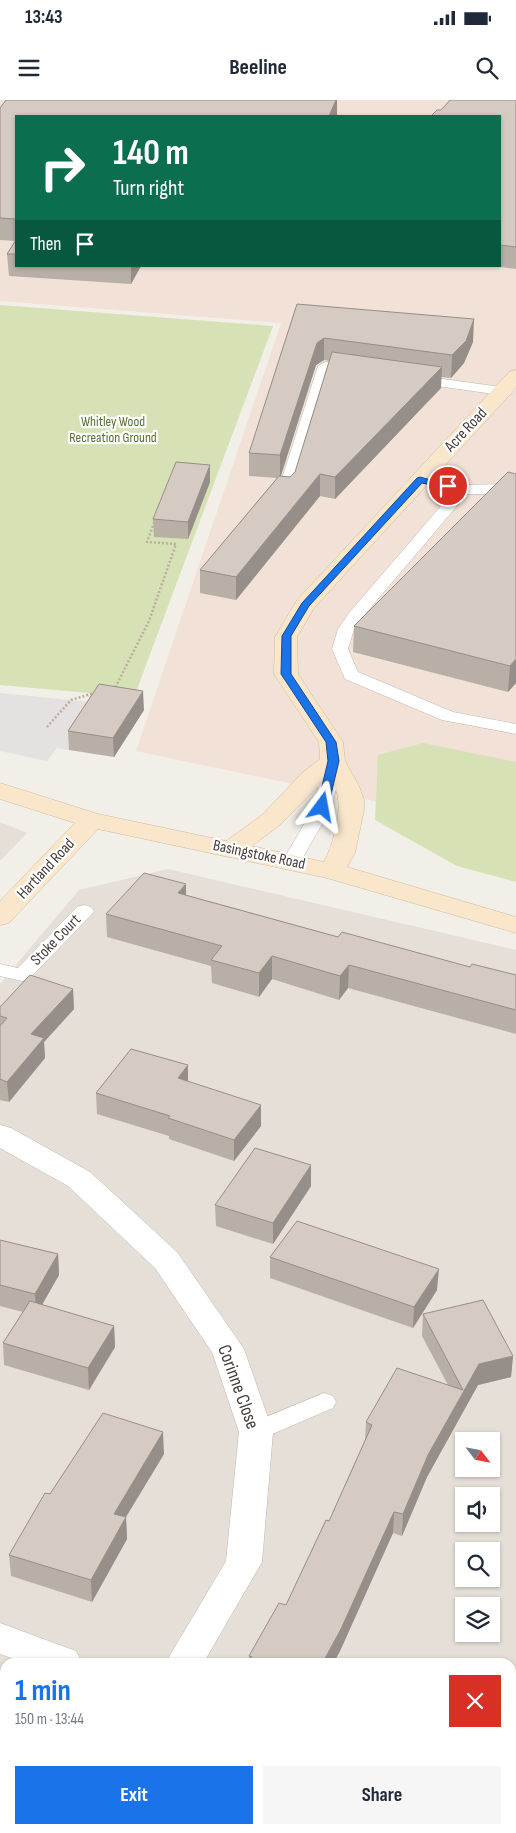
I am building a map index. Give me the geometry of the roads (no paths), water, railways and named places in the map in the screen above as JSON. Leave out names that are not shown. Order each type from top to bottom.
[{"type":"street","name":"Acre Road","points":[[334,761],[331,742],[286,674],[286,636],[305,605],[509,383]]},
{"type":"street","points":[[232,849],[271,820],[311,778],[334,761],[347,786],[351,800],[351,810],[342,853],[332,871]]},
{"type":"street","name":"Basingstoke Road","points":[[0,791],[92,820],[332,871],[516,925]]},
{"type":"street","name":"Hartland Road","points":[[0,917],[92,820]]},
{"type":"street","name":"Corinne Close","points":[[0,1135],[79,1179],[166,1260],[228,1349],[256,1432],[244,1562],[187,1658]]},
{"type":"street","points":[[0,1638],[52,1658]]},
{"type":"lane","points":[[285,494],[325,366],[364,372]]},
{"type":"lane","points":[[403,377],[509,383]]},
{"type":"lane","points":[[420,480],[463,490],[504,489],[516,492]]},
{"type":"lane","points":[[463,490],[355,616],[346,629],[340,649],[351,674],[448,716],[516,729]]},
{"type":"lane","name":"Acre Road","points":[[291,862],[322,807],[334,761]]},
{"type":"lane","name":"Stoke Court","points":[[0,970],[22,975],[84,910]]},
{"type":"lane","points":[[256,1432],[324,1402]]},
{"type":"park label","name":"Whitley Wood Recreation Ground","points":[[113,430]]}]
